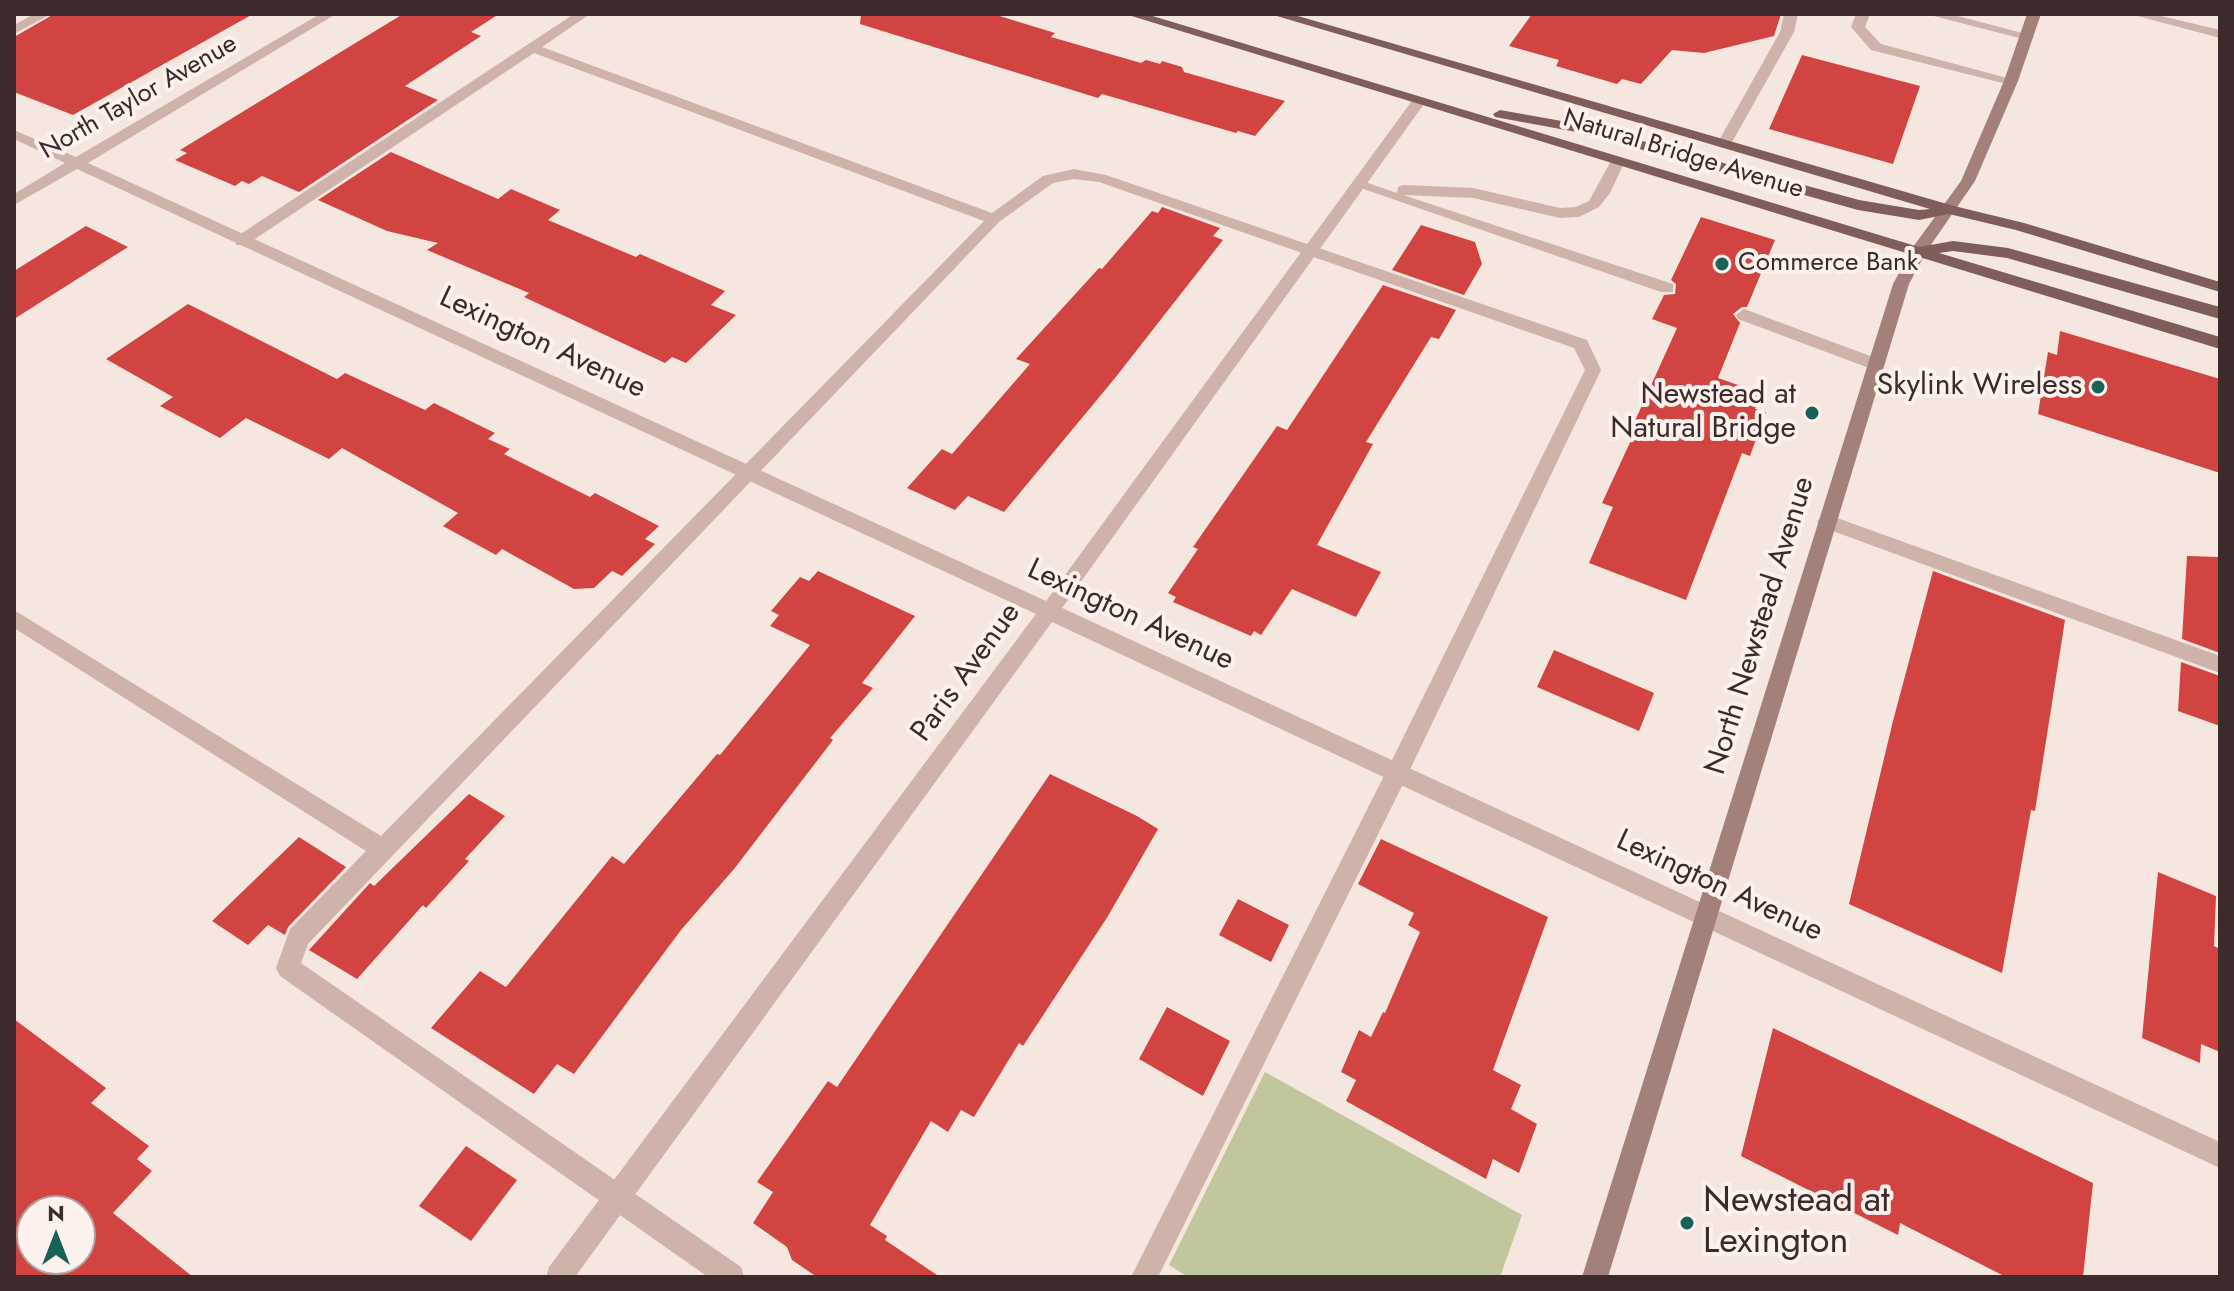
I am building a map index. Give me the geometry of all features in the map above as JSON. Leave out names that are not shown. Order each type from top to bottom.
[{"type":"main road","name":"Natural Bridge Avenue","points":[[1132,14],[2220,343]]},
{"type":"main road","name":"Natural Bridge Avenue","points":[[1277,14],[1951,210],[2019,226],[2220,287]]},
{"type":"main road","points":[[1419,101],[1584,129],[1893,212],[1919,215],[1951,210]]},
{"type":"main road","points":[[1919,251],[1953,246],[2008,253],[2220,313]]},
{"type":"street","points":[[14,30],[44,14]]},
{"type":"street","name":"North Taylor Avenue","points":[[14,200],[329,14]]},
{"type":"street","points":[[241,241],[583,14]]},
{"type":"street","points":[[1724,144],[1787,32],[1791,14]]},
{"type":"street","points":[[1863,14],[1858,27],[1876,47],[2011,81]]},
{"type":"street","points":[[1933,14],[2027,36]]},
{"type":"street","name":"North Newstead Avenue","points":[[1595,1277],[1901,284],[1919,251],[1951,210],[1968,181],[2011,81],[2034,14]]},
{"type":"street","points":[[2137,14],[2220,34]]},
{"type":"street","points":[[533,48],[994,219]]},
{"type":"street","name":"Paris Avenue","points":[[559,1277],[1048,613],[1419,101]]},
{"type":"street","name":"Lexington Avenue","points":[[14,134],[2220,1155]]},
{"type":"street","points":[[1359,185],[1431,194],[1473,193],[1560,213],[1579,212],[1594,204],[1618,161]]},
{"type":"street","points":[[731,1277],[288,968],[298,937],[994,219],[1048,179],[1074,174],[1101,178],[1581,344],[1593,370],[1397,773],[1144,1277]]},
{"type":"street","points":[[1359,185],[1667,288]]},
{"type":"street","points":[[1744,315],[1875,364]]},
{"type":"street","points":[[1826,521],[2220,665]]},
{"type":"street","points":[[14,618],[383,849]]},
{"type":"green space","points":[[1265,1072],[1522,1215],[1500,1277],[1188,1277],[1169,1265]]},
{"type":"building","points":[[54,14],[253,14],[73,115],[14,92],[14,37]]},
{"type":"building","points":[[403,14],[499,14],[471,32],[481,36],[405,86],[438,100],[299,192],[262,176],[249,184],[242,181],[235,186],[175,160],[187,153],[180,150]]},
{"type":"building","points":[[861,14],[993,14],[1055,33],[1051,37],[1141,63],[1146,60],[1160,64],[1162,61],[1182,67],[1184,72],[1285,101],[1255,136],[1236,133],[1102,94],[1098,98],[860,24]]},
{"type":"building","points":[[1532,14],[1781,14],[1774,36],[1704,53],[1672,50],[1641,84],[1622,79],[1617,84],[1556,66],[1559,60],[1509,46]]},
{"type":"building","points":[[1802,55],[1920,86],[1893,164],[1769,129]]},
{"type":"building","points":[[391,152],[498,199],[511,189],[560,210],[548,220],[636,257],[640,254],[725,291],[711,305],[736,315],[686,363],[672,357],[665,363],[524,297],[529,293],[427,250],[438,243],[387,231],[318,200]]},
{"type":"building","points":[[1162,207],[1220,228],[1213,236],[1223,240],[1115,378],[1004,512],[968,496],[955,510],[907,488],[942,449],[952,454],[1030,364],[1016,359],[1099,268],[1102,269],[1152,211],[1158,213]]},
{"type":"building","points":[[1701,217],[1775,240],[1747,307],[1733,314],[1740,323],[1718,378],[1761,393],[1755,409],[1766,412],[1750,456],[1742,453],[1686,600],[1589,563],[1613,507],[1602,503],[1677,328],[1652,319],[1664,295],[1675,294],[1676,284],[1671,280]]},
{"type":"building","points":[[1421,225],[1475,242],[1482,264],[1464,295],[1392,270]]},
{"type":"building","points":[[86,226],[128,247],[14,319],[14,271]]},
{"type":"building","points":[[1383,285],[1456,310],[1439,339],[1431,337],[1366,442],[1373,444],[1317,545],[1381,572],[1356,617],[1292,589],[1261,635],[1254,631],[1251,636],[1173,602],[1176,597],[1168,593],[1198,549],[1193,547],[1277,426],[1287,430]]},
{"type":"building","points":[[188,304],[337,379],[345,373],[425,410],[434,403],[495,433],[488,439],[510,449],[504,454],[590,497],[595,493],[659,526],[645,539],[655,544],[622,576],[612,571],[594,588],[574,589],[502,549],[496,555],[443,526],[458,513],[342,448],[329,459],[246,418],[220,438],[160,406],[173,397],[106,359]]},
{"type":"building","points":[[2060,331],[2220,379],[2220,473],[2038,414],[2048,352],[2057,355]]},
{"type":"building","points":[[2187,556],[2220,557],[2220,653],[2182,639]]},
{"type":"building","points":[[818,571],[915,616],[862,683],[873,688],[830,738],[833,740],[734,869],[681,930],[574,1074],[557,1064],[534,1094],[431,1028],[480,971],[506,987],[612,856],[624,864],[717,754],[720,755],[810,645],[770,626],[779,615],[771,611],[800,577],[809,581]]},
{"type":"building","points":[[1933,571],[2065,620],[2035,811],[2031,810],[2002,973],[1849,904]]},
{"type":"building","points":[[1554,650],[1654,693],[1639,731],[1537,687]]},
{"type":"building","points":[[2181,662],[2220,676],[2220,726],[2178,711]]},
{"type":"building","points":[[1050,774],[1158,829],[1108,916],[1023,1046],[1019,1043],[974,1117],[961,1110],[948,1132],[931,1121],[870,1225],[887,1236],[885,1240],[940,1277],[817,1277],[792,1260],[787,1247],[753,1223],[773,1192],[757,1182],[828,1081],[837,1087]]},
{"type":"building","points":[[469,794],[505,816],[465,859],[469,861],[426,908],[423,905],[357,979],[309,950],[370,883],[374,886]]},
{"type":"building","points":[[299,837],[346,867],[288,927],[285,935],[268,925],[248,945],[212,921]]},
{"type":"building","points":[[1381,839],[1548,917],[1493,1070],[1521,1085],[1511,1109],[1537,1124],[1519,1173],[1493,1159],[1486,1179],[1346,1101],[1356,1080],[1341,1072],[1359,1030],[1371,1037],[1385,1013],[1420,932],[1408,925],[1414,913],[1358,884]]},
{"type":"building","points":[[2158,872],[2216,896],[2214,946],[2220,949],[2220,1052],[2201,1044],[2200,1063],[2142,1038]]},
{"type":"building","points":[[1238,899],[1289,925],[1271,962],[1219,935]]},
{"type":"building","points":[[1167,1007],[1230,1041],[1203,1096],[1139,1059]]},
{"type":"building","points":[[14,1019],[106,1088],[91,1103],[149,1146],[137,1159],[152,1171],[113,1213],[193,1277],[14,1277]]},
{"type":"building","points":[[1773,1028],[2093,1183],[2083,1277],[2006,1277],[1900,1223],[1898,1235],[1741,1156]]},
{"type":"building","points":[[466,1146],[517,1180],[471,1241],[419,1206]]},
{"type":"place","name":"Commerce Bank","points":[[1722,264]]},
{"type":"place","name":"Skylink Wireless","points":[[2098,387]]},
{"type":"place","name":"Newstead at Natural Bridge","points":[[1812,413]]},
{"type":"place","name":"Newstead at Lexington","points":[[1687,1223]]}]
